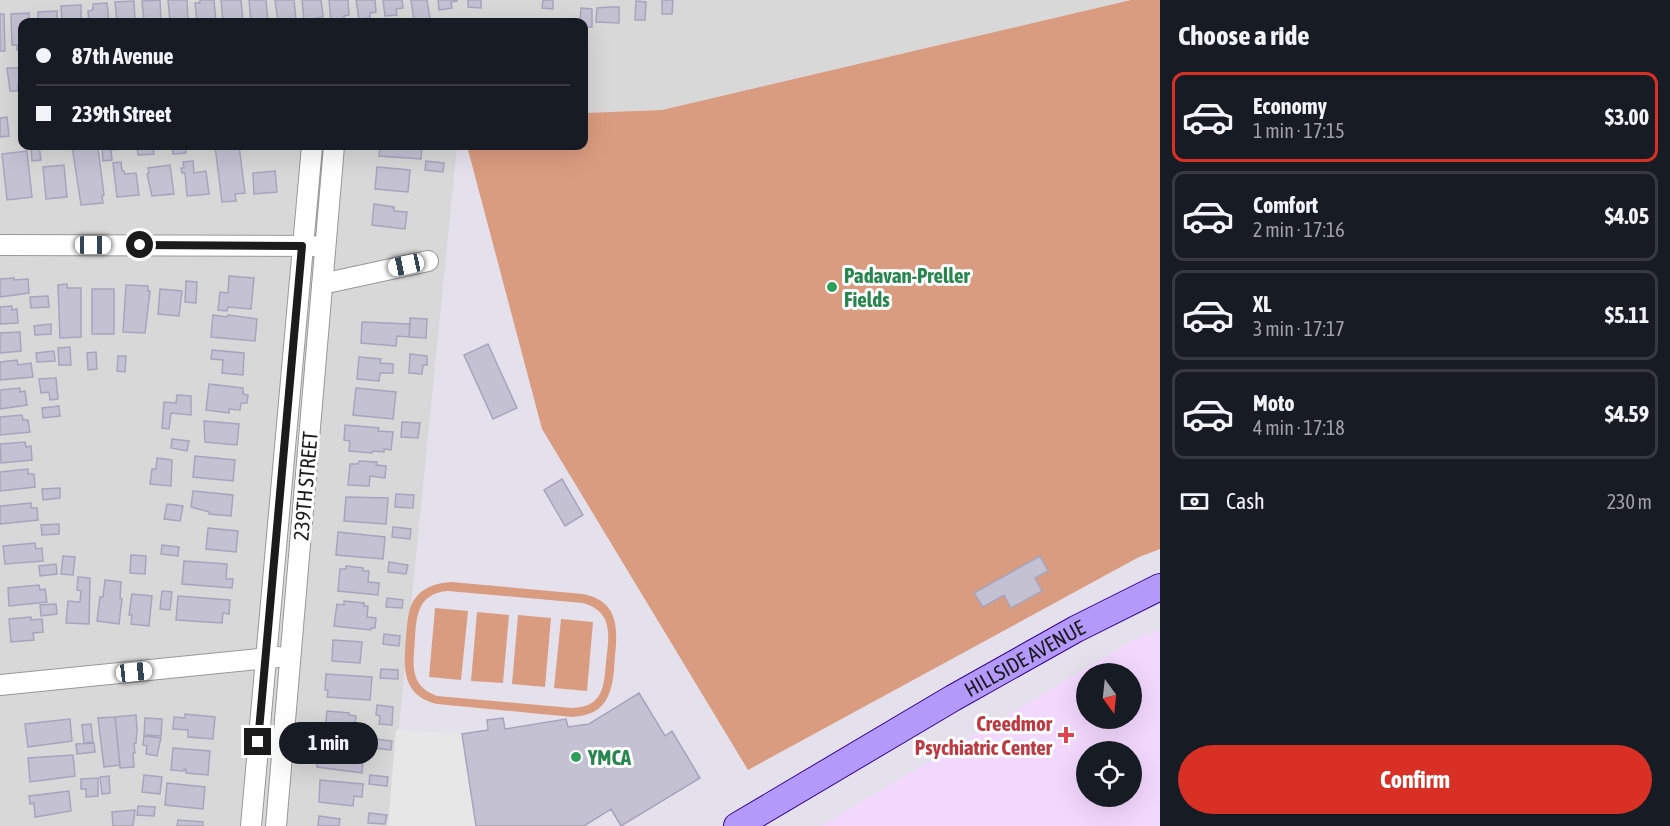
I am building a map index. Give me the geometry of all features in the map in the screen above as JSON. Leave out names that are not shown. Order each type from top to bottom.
[{"type":"main road","name":"HILLSIDE AVENUE","points":[[736,826],[953,698],[1076,629],[1160,586]]},
{"type":"street","name":"239TH STREET","points":[[251,826],[312,150]]},
{"type":"street","name":"239TH STREET","points":[[276,826],[334,150]]},
{"type":"street","points":[[0,245],[325,247]]},
{"type":"street","points":[[322,284],[428,261]]},
{"type":"street","points":[[0,686],[290,656]]},
{"type":"shaded area","points":[[0,0],[1131,0],[662,110],[588,113],[588,18],[18,18],[18,150],[457,150],[389,826],[0,826]]},
{"type":"shaded area","name":"Padavan-Preller Fields","points":[[1131,0],[1160,0],[1160,549],[1139,557],[748,770],[542,429],[468,150],[588,150],[588,113],[662,110]]},
{"type":"shaded area","points":[[446,582],[583,594],[595,597],[603,603],[613,617],[616,645],[611,689],[602,705],[585,715],[572,717],[437,704],[416,694],[410,686],[405,668],[410,610],[414,600],[424,590]],"holes":[[[448,591],[583,603],[600,612],[605,619],[608,634],[603,687],[596,700],[590,704],[572,708],[437,696],[428,692],[417,680],[414,666],[416,622],[421,607],[430,596]]]},
{"type":"shaded area","points":[[435,608],[468,611],[461,680],[429,677]]},
{"type":"shaded area","points":[[477,612],[509,615],[503,683],[471,681]]},
{"type":"shaded area","points":[[518,615],[551,618],[545,687],[512,684]]},
{"type":"shaded area","points":[[561,619],[593,622],[587,691],[554,688]]},
{"type":"shaded area","name":"Creedmor Psychiatric Center","points":[[1160,630],[1160,826],[821,826],[1076,674],[1076,729],[1142,729],[1142,663],[1095,663],[1137,638]]},
{"type":"shaded area","points":[[396,730],[462,734],[476,826],[388,826]]},
{"type":"building","points":[[160,0],[161,18],[144,18],[142,1]]},
{"type":"building","points":[[168,0],[187,0],[188,18],[170,18]]},
{"type":"building","points":[[200,0],[214,0],[216,18],[197,18],[195,3],[200,3]]},
{"type":"building","points":[[221,0],[241,0],[243,18],[223,18]]},
{"type":"building","points":[[249,0],[266,0],[268,18],[251,18]]},
{"type":"building","points":[[275,0],[294,0],[296,18],[277,18]]},
{"type":"building","points":[[302,0],[321,0],[323,17],[304,18]]},
{"type":"building","points":[[329,0],[348,0],[349,15],[344,18],[331,18]]},
{"type":"building","points":[[356,0],[375,0],[376,12],[370,13],[370,18],[359,18]]},
{"type":"building","points":[[383,0],[402,0],[403,8],[396,9],[397,15],[385,16]]},
{"type":"building","points":[[411,0],[427,0],[430,18],[414,18]]},
{"type":"building","points":[[438,0],[457,1],[451,2],[452,8],[439,10]]},
{"type":"building","points":[[468,0],[481,0],[481,8],[468,7]]},
{"type":"building","points":[[543,0],[553,0],[553,9],[542,8]]},
{"type":"building","points":[[662,0],[673,0],[672,14],[662,14]]},
{"type":"building","points":[[134,1],[135,18],[117,18],[115,2]]},
{"type":"building","points":[[636,1],[646,2],[645,20],[635,20]]},
{"type":"building","points":[[107,3],[109,18],[89,18],[88,11],[93,10],[93,4]]},
{"type":"building","points":[[81,5],[81,18],[62,18],[61,6]]},
{"type":"building","points":[[619,7],[619,23],[596,22],[597,8]]},
{"type":"building","points":[[581,8],[592,9],[592,27],[588,27],[588,18],[580,18]]},
{"type":"building","points":[[57,11],[57,18],[38,18],[38,12]]},
{"type":"building","points":[[29,13],[29,18],[18,18],[18,50],[17,45],[12,45],[11,14]]},
{"type":"building","points":[[0,14],[4,14],[5,51],[0,51]]},
{"type":"building","points":[[7,68],[18,68],[18,91],[10,91]]},
{"type":"building","points":[[7,117],[9,136],[0,137],[0,118]]},
{"type":"building","points":[[31,150],[40,150],[41,160],[32,161]]},
{"type":"building","points":[[73,150],[98,150],[103,203],[81,205]]},
{"type":"building","points":[[102,150],[111,150],[112,160],[103,161]]},
{"type":"building","points":[[137,150],[154,150],[154,154],[138,155]]},
{"type":"building","points":[[172,150],[186,150],[186,153],[173,154]]},
{"type":"building","points":[[216,150],[240,150],[245,193],[235,194],[236,201],[222,202]]},
{"type":"building","points":[[380,150],[422,150],[421,159],[379,156]]},
{"type":"building","points":[[27,151],[32,197],[7,200],[2,154]]},
{"type":"building","points":[[193,161],[194,173],[206,171],[209,194],[187,196],[185,173],[182,173],[181,168],[184,168],[183,162]]},
{"type":"building","points":[[426,161],[444,163],[443,172],[425,170]]},
{"type":"building","points":[[121,162],[122,171],[125,174],[136,173],[139,195],[117,197],[113,163]]},
{"type":"building","points":[[64,165],[67,197],[46,199],[43,167]]},
{"type":"building","points":[[170,165],[174,194],[152,196],[147,174],[149,173],[148,168]]},
{"type":"building","points":[[377,167],[410,170],[408,192],[375,189]]},
{"type":"building","points":[[275,171],[277,192],[254,194],[253,173]]},
{"type":"building","points":[[374,204],[394,207],[394,211],[407,212],[405,229],[372,225]]},
{"type":"building","points":[[229,276],[254,278],[251,309],[228,307],[227,311],[218,310],[220,292],[228,293]]},
{"type":"building","points":[[14,278],[14,280],[28,279],[29,293],[0,297],[0,279]]},
{"type":"building","points":[[186,281],[197,282],[196,303],[185,302]]},
{"type":"building","points":[[67,284],[67,288],[81,288],[81,337],[60,338],[58,285]]},
{"type":"building","points":[[126,285],[148,286],[148,291],[150,291],[145,333],[123,332]]},
{"type":"building","points":[[92,289],[114,289],[114,334],[92,334]]},
{"type":"building","points":[[160,289],[182,291],[179,316],[158,314]]},
{"type":"building","points":[[48,296],[49,307],[31,308],[30,297]]},
{"type":"building","points":[[12,306],[12,310],[17,309],[18,323],[0,324],[0,307]]},
{"type":"building","points":[[213,315],[257,319],[255,341],[211,337]]},
{"type":"building","points":[[410,318],[427,319],[426,338],[409,337]]},
{"type":"building","points":[[362,322],[410,324],[409,337],[397,336],[396,346],[361,343]]},
{"type":"building","points":[[51,324],[51,334],[35,335],[34,326]]},
{"type":"building","points":[[20,332],[21,351],[0,353],[0,333]]},
{"type":"building","points":[[488,344],[517,408],[493,419],[464,355]]},
{"type":"building","points":[[70,347],[71,365],[59,365],[58,348]]},
{"type":"building","points":[[212,350],[244,353],[243,375],[222,373],[223,360],[211,359]]},
{"type":"building","points":[[54,351],[55,361],[37,362],[36,353]]},
{"type":"building","points":[[96,352],[97,369],[88,370],[87,353]]},
{"type":"building","points":[[410,354],[427,356],[427,365],[423,365],[422,374],[409,373]]},
{"type":"building","points":[[118,356],[126,356],[125,372],[117,371]]},
{"type":"building","points":[[359,357],[381,359],[380,363],[393,364],[393,373],[380,373],[379,381],[357,379]]},
{"type":"building","points":[[17,360],[18,365],[31,363],[33,377],[0,380],[0,362]]},
{"type":"building","points":[[56,378],[58,399],[50,400],[49,392],[41,393],[39,379]]},
{"type":"building","points":[[209,384],[243,388],[243,394],[248,395],[247,403],[241,403],[240,410],[229,409],[229,413],[206,410]]},
{"type":"building","points":[[20,388],[20,392],[25,391],[27,405],[0,409],[0,390]]},
{"type":"building","points":[[356,388],[396,392],[393,419],[353,415]]},
{"type":"building","points":[[177,395],[191,396],[191,415],[171,413],[169,429],[162,428],[164,402],[176,403]]},
{"type":"building","points":[[59,406],[60,416],[43,418],[42,408]]},
{"type":"building","points":[[22,415],[23,420],[28,420],[30,432],[0,435],[0,417]]},
{"type":"building","points":[[204,421],[239,424],[237,445],[205,442]]},
{"type":"building","points":[[402,422],[420,423],[418,438],[401,437]]},
{"type":"building","points":[[345,425],[379,428],[378,431],[393,432],[391,450],[384,449],[384,452],[373,451],[372,453],[349,451],[350,441],[344,440]]},
{"type":"building","points":[[172,439],[189,441],[187,451],[171,448]]},
{"type":"building","points":[[25,442],[26,447],[31,446],[32,460],[1,463],[0,444]]},
{"type":"building","points":[[195,456],[235,460],[233,481],[193,477]]},
{"type":"building","points":[[157,458],[172,460],[171,486],[150,484],[152,469],[156,469]]},
{"type":"building","points":[[359,461],[377,462],[376,465],[386,466],[385,478],[370,476],[369,486],[348,485],[350,464],[358,464]]},
{"type":"building","points":[[28,469],[28,474],[34,474],[35,487],[0,491],[0,472]]},
{"type":"building","points":[[562,479],[583,515],[565,526],[544,490]]},
{"type":"building","points":[[60,488],[60,498],[43,500],[42,489]]},
{"type":"building","points":[[193,491],[233,495],[231,516],[209,514],[209,512],[191,507]]},
{"type":"building","points":[[396,494],[414,495],[413,508],[395,507]]},
{"type":"building","points":[[346,497],[388,498],[386,524],[344,521]]},
{"type":"building","points":[[31,503],[31,508],[37,508],[38,520],[0,524],[0,506]]},
{"type":"building","points":[[167,504],[183,506],[180,521],[164,519]]},
{"type":"building","points":[[59,524],[59,534],[42,535],[41,525]]},
{"type":"building","points":[[393,527],[411,529],[410,539],[392,537]]},
{"type":"building","points":[[208,528],[238,531],[236,552],[206,549]]},
{"type":"building","points":[[338,532],[385,537],[383,559],[336,555]]},
{"type":"building","points":[[35,543],[36,549],[42,548],[43,561],[5,564],[3,546]]},
{"type":"building","points":[[162,545],[179,547],[178,556],[161,554]]},
{"type":"building","points":[[131,555],[146,556],[145,574],[130,573]]},
{"type":"building","points":[[63,556],[75,557],[73,575],[61,574]]},
{"type":"building","points":[[1040,556],[1048,571],[1035,578],[1042,591],[1011,608],[1004,595],[983,607],[974,593]]},
{"type":"building","points":[[184,561],[227,564],[226,579],[233,579],[232,588],[182,584]]},
{"type":"building","points":[[389,562],[408,565],[406,574],[388,572]]},
{"type":"building","points":[[56,564],[57,574],[40,576],[39,566]]},
{"type":"building","points":[[346,566],[369,571],[368,582],[379,583],[378,595],[338,591],[340,569],[346,569]]},
{"type":"building","points":[[78,577],[90,578],[89,624],[66,623],[68,601],[80,602],[81,591],[77,590]]},
{"type":"building","points":[[105,580],[121,582],[120,598],[122,599],[119,624],[97,621]]},
{"type":"building","points":[[39,585],[40,590],[45,589],[47,602],[9,606],[8,588]]},
{"type":"building","points":[[162,591],[172,592],[170,610],[160,609]]},
{"type":"building","points":[[132,594],[152,596],[149,626],[131,624],[132,615],[129,615]]},
{"type":"building","points":[[178,596],[230,600],[229,614],[223,613],[222,623],[176,620]]},
{"type":"building","points":[[387,598],[403,600],[402,608],[386,607]]},
{"type":"building","points":[[344,601],[364,603],[364,606],[368,606],[367,617],[376,618],[375,628],[371,630],[334,626],[337,604],[344,605]]},
{"type":"building","points":[[56,604],[57,614],[41,616],[40,605]]},
{"type":"building","points":[[31,617],[31,620],[42,619],[43,632],[33,633],[34,640],[11,642],[9,619]]},
{"type":"building","points":[[384,634],[400,636],[399,646],[383,644]]},
{"type":"building","points":[[333,640],[362,642],[360,663],[332,661]]},
{"type":"building","points":[[381,669],[398,670],[398,679],[380,678]]},
{"type":"building","points":[[326,674],[372,677],[370,700],[327,697]]},
{"type":"building","name":"YMCA","points":[[639,693],[665,736],[672,731],[700,778],[621,826],[611,809],[584,826],[476,826],[462,734],[488,730],[487,720],[503,718],[505,729],[566,719],[568,727],[589,724]]},
{"type":"building","points":[[377,705],[393,707],[392,725],[379,724],[380,716],[376,715]]},
{"type":"building","points":[[327,711],[356,716],[355,724],[349,723],[347,734],[325,731]]},
{"type":"building","points":[[185,714],[215,717],[213,739],[188,737],[188,730],[173,729],[174,717],[185,718]]},
{"type":"building","points":[[136,715],[134,767],[120,768],[115,717]]},
{"type":"building","points":[[115,717],[120,765],[104,767],[98,718]]},
{"type":"building","points":[[145,718],[162,719],[161,736],[144,735]]},
{"type":"building","points":[[70,719],[72,741],[28,747],[25,724]]},
{"type":"building","points":[[91,724],[93,742],[84,743],[82,725]]},
{"type":"building","points":[[144,736],[161,738],[157,756],[146,754],[147,746],[143,745]]},
{"type":"building","points":[[374,739],[392,741],[391,750],[373,748]]},
{"type":"building","points":[[94,743],[95,752],[77,754],[76,744]]},
{"type":"building","points":[[317,744],[364,748],[362,773],[317,767]]},
{"type":"building","points":[[173,748],[210,751],[208,775],[186,773],[186,769],[184,771],[171,770]]},
{"type":"building","points":[[73,755],[75,776],[30,782],[28,758]]},
{"type":"building","points":[[144,775],[162,777],[160,794],[142,792]]},
{"type":"building","points":[[370,775],[388,777],[387,786],[369,784]]},
{"type":"building","points":[[109,776],[110,793],[102,794],[100,777]]},
{"type":"building","points":[[98,778],[98,796],[86,797],[86,789],[81,789],[81,779]]},
{"type":"building","points":[[320,780],[363,784],[362,797],[354,796],[353,806],[319,802]]},
{"type":"building","points":[[167,783],[205,787],[203,809],[165,805]]},
{"type":"building","points":[[69,791],[71,811],[35,817],[34,803],[30,804],[29,796]]},
{"type":"building","points":[[138,806],[155,807],[154,816],[137,815]]},
{"type":"building","points":[[135,810],[133,826],[113,826],[112,812]]},
{"type":"building","points":[[369,813],[387,815],[385,824],[368,823]]},
{"type":"building","points":[[319,816],[340,819],[339,826],[318,826]]},
{"type":"building","points":[[178,820],[203,822],[203,826],[177,826]]},
{"type":"place","name":"Padavan-Preller Fields","points":[[832,287]]},
{"type":"place","name":"Creedmor Psychiatric Center","points":[[1066,735]]},
{"type":"place","name":"YMCA","points":[[576,757]]},
{"type":"route","points":[[140,245],[302,246],[258,742]]}]
